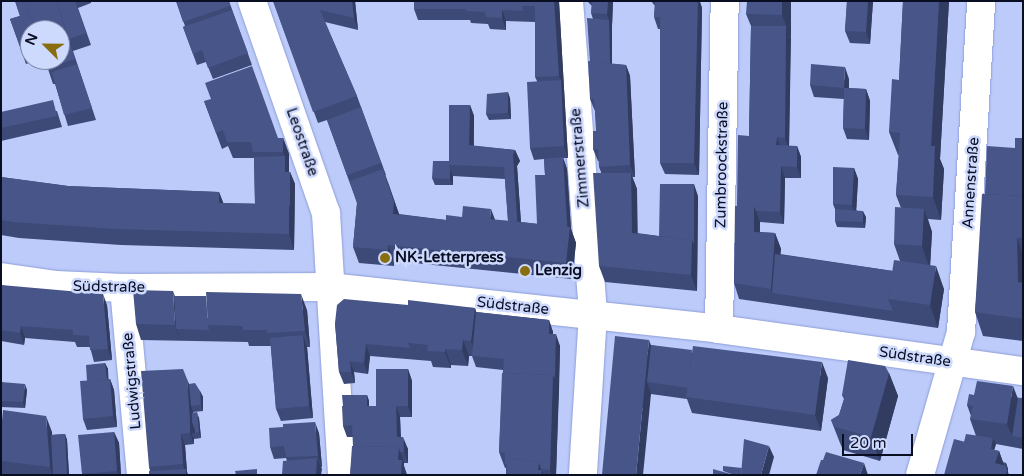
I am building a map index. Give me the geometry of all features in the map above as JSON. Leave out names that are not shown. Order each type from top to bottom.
[{"type":"street","name":"Leostraße","points":[[252,1],[326,213],[329,287],[342,475]]},
{"type":"street","name":"Zimmerstraße","points":[[569,1],[593,314],[583,475]]},
{"type":"street","name":"Zumbroockstraße","points":[[719,329],[725,1]]},
{"type":"street","name":"Annenstraße","points":[[920,475],[961,332],[981,1]]},
{"type":"street","name":"Südstraße","points":[[1,277],[56,285],[124,288],[329,287],[719,329],[952,363],[1023,371]]},
{"type":"street","name":"Ludwigstraße","points":[[124,288],[141,475]]},
{"type":"building","points":[[15,1],[25,1],[29,13],[20,16]]},
{"type":"building","points":[[25,1],[56,1],[62,20],[32,20]]},
{"type":"building","points":[[56,1],[75,1],[86,33],[70,39],[70,20],[62,20]]},
{"type":"building","points":[[176,1],[229,1],[230,6],[183,22]]},
{"type":"building","points":[[273,1],[352,1],[354,18],[320,10],[357,96],[313,112]]},
{"type":"building","points":[[414,1],[522,1],[523,11],[502,10],[502,18],[486,17],[485,12],[466,11],[466,9],[414,9]]},
{"type":"building","points":[[522,1],[554,1],[559,76],[535,77],[535,6],[522,6]]},
{"type":"building","points":[[592,1],[608,1],[607,14],[591,13]]},
{"type":"building","points":[[655,1],[698,1],[694,163],[660,163],[660,17],[654,17]]},
{"type":"building","points":[[747,1],[782,1],[782,15],[746,14]]},
{"type":"building","points":[[847,1],[868,1],[866,32],[845,31]]},
{"type":"building","points":[[903,1],[939,1],[931,146],[935,146],[933,197],[896,195],[900,133],[889,132],[892,79],[899,80]]},
{"type":"building","points":[[232,10],[248,53],[208,68],[202,50],[193,54],[183,27]]},
{"type":"building","points":[[29,13],[31,20],[20,20],[20,46],[10,19]]},
{"type":"building","points":[[587,18],[609,20],[610,63],[590,62]]},
{"type":"building","points":[[751,26],[786,26],[785,138],[777,137],[776,145],[797,146],[797,167],[781,166],[780,212],[756,211],[754,206],[737,206],[738,135],[749,136]]},
{"type":"building","points":[[70,44],[75,59],[70,61]]},
{"type":"building","points":[[588,61],[626,65],[630,165],[599,167],[598,149],[593,149],[593,131],[596,131],[596,122],[594,99],[590,99]]},
{"type":"building","points":[[77,64],[92,108],[64,115],[52,72],[70,70],[70,66]]},
{"type":"building","points":[[811,64],[845,67],[844,88],[810,85]]},
{"type":"building","points":[[252,66],[278,138],[283,138],[283,152],[253,152],[251,142],[227,142],[223,130],[216,133],[204,101],[211,99],[205,83]]},
{"type":"building","points":[[561,80],[564,146],[530,148],[527,82]]},
{"type":"building","points":[[844,88],[866,89],[865,129],[843,128]]},
{"type":"building","points":[[508,92],[508,113],[486,114],[487,94]]},
{"type":"building","points":[[53,100],[57,116],[1,128],[1,112]]},
{"type":"building","points":[[449,105],[470,105],[469,145],[515,150],[513,155],[517,222],[508,221],[504,167],[449,165]]},
{"type":"building","points":[[361,107],[381,163],[347,175],[327,120]]},
{"type":"building","points":[[1015,138],[1023,138],[1023,196],[985,194],[987,146],[1015,148]]},
{"type":"building","points":[[285,156],[285,172],[290,172],[290,208],[289,204],[255,204],[254,157]]},
{"type":"building","points":[[563,157],[567,227],[537,224],[535,175],[545,175],[544,159]]},
{"type":"building","points":[[433,161],[449,161],[450,179],[432,178]]},
{"type":"building","points":[[833,167],[854,168],[852,205],[833,204]]},
{"type":"building","points":[[383,169],[394,202],[393,214],[446,220],[446,215],[462,217],[463,206],[491,209],[490,219],[570,227],[566,263],[388,245],[388,250],[353,247],[357,203],[350,181]]},
{"type":"building","points":[[593,173],[631,173],[632,233],[692,240],[691,275],[599,266]]},
{"type":"building","points":[[1,177],[68,186],[219,192],[219,203],[289,204],[289,234],[116,229],[1,220]]},
{"type":"building","points":[[660,184],[694,184],[694,244],[692,240],[659,236]]},
{"type":"building","points":[[982,194],[1023,196],[1023,238],[1017,238],[1018,282],[1023,283],[1023,319],[975,312]]},
{"type":"building","points":[[735,206],[754,206],[754,232],[775,233],[771,289],[734,283]]},
{"type":"building","points":[[895,207],[924,209],[922,246],[894,244]]},
{"type":"building","points":[[835,209],[863,211],[863,222],[835,221]]},
{"type":"building","points":[[775,254],[893,271],[888,299],[893,311],[772,293]]},
{"type":"building","points":[[894,260],[936,266],[930,305],[888,299]]},
{"type":"building","points":[[1,285],[103,294],[108,349],[90,350],[89,336],[73,335],[73,330],[21,326],[20,333],[1,330]]},
{"type":"building","points":[[133,290],[173,291],[175,325],[136,324]]},
{"type":"building","points":[[206,292],[301,294],[305,331],[268,333],[266,330],[243,330],[243,326],[208,325]]},
{"type":"building","points":[[174,296],[206,296],[209,330],[176,329]]},
{"type":"building","points":[[344,299],[408,305],[408,343],[410,348],[366,344],[364,363],[350,361],[351,372],[339,372],[335,323],[337,305]]},
{"type":"building","points":[[408,300],[475,308],[471,341],[463,340],[462,350],[445,349],[445,352],[427,351],[428,345],[408,343]]},
{"type":"building","points":[[476,312],[549,320],[549,334],[556,334],[555,379],[553,375],[503,373],[504,359],[472,356]]},
{"type":"building","points":[[303,335],[309,406],[276,409],[270,338]]},
{"type":"building","points":[[615,336],[649,340],[636,475],[602,475]]},
{"type":"building","points":[[651,345],[692,350],[688,388],[647,382]]},
{"type":"building","points":[[693,346],[822,362],[815,415],[686,397]]},
{"type":"building","points":[[848,360],[885,366],[889,373],[871,437],[835,427],[831,420],[839,415],[845,396],[842,395]]},
{"type":"building","points":[[105,363],[107,379],[87,381],[86,365]]},
{"type":"building","points":[[183,369],[187,379],[190,433],[181,434],[183,464],[149,467],[141,371]]},
{"type":"building","points":[[376,369],[408,369],[408,406],[396,406],[397,437],[403,437],[404,452],[400,452],[399,447],[353,446],[352,425],[343,426],[342,406],[376,406]]},
{"type":"building","points":[[502,373],[553,375],[550,470],[541,469],[539,462],[507,458],[507,464],[505,464],[505,453],[499,452]]},
{"type":"building","points":[[110,379],[113,416],[83,419],[80,381]]},
{"type":"building","points":[[977,381],[1013,386],[1007,424],[970,419],[973,406],[967,405],[969,394],[974,395]]},
{"type":"building","points":[[1,382],[25,384],[23,402],[1,401]]},
{"type":"building","points":[[195,383],[200,391],[201,405],[191,406],[189,384]]},
{"type":"building","points":[[342,395],[367,395],[367,406],[343,406]]},
{"type":"building","points":[[1018,398],[1023,398],[1023,438],[1012,436]]},
{"type":"building","points":[[3,410],[46,416],[50,467],[1,461],[1,420]]},
{"type":"building","points":[[197,412],[199,432],[195,433],[192,413]]},
{"type":"building","points":[[315,422],[318,456],[286,457],[284,446],[270,447],[269,428],[283,427],[283,424]]},
{"type":"building","points":[[114,432],[117,471],[82,474],[78,435]]},
{"type":"building","points":[[65,434],[67,475],[53,475],[51,435]]},
{"type":"building","points":[[966,434],[993,438],[991,449],[964,442]]},
{"type":"building","points":[[744,439],[769,446],[761,475],[741,475]]},
{"type":"building","points":[[954,439],[999,451],[995,463],[1006,466],[1006,475],[944,475]]},
{"type":"building","points":[[352,446],[399,447],[398,460],[402,460],[401,474],[350,475]]},
{"type":"building","points":[[826,452],[864,463],[860,475],[816,475]]},
{"type":"building","points":[[317,458],[316,475],[282,475],[283,461]]},
{"type":"building","points":[[507,458],[539,462],[538,470],[542,470],[541,475],[506,475]]},
{"type":"building","points":[[723,466],[742,468],[741,475],[734,475],[723,471]]},
{"type":"building","points":[[186,469],[186,475],[149,475],[149,471]]},
{"type":"building","points":[[257,469],[257,475],[236,475],[235,471]]},
{"type":"building","points":[[713,469],[734,475],[713,475]]},
{"type":"place","name":"NK-Letterpress","points":[[385,258]]},
{"type":"place","name":"Lenzig","points":[[525,271]]}]
